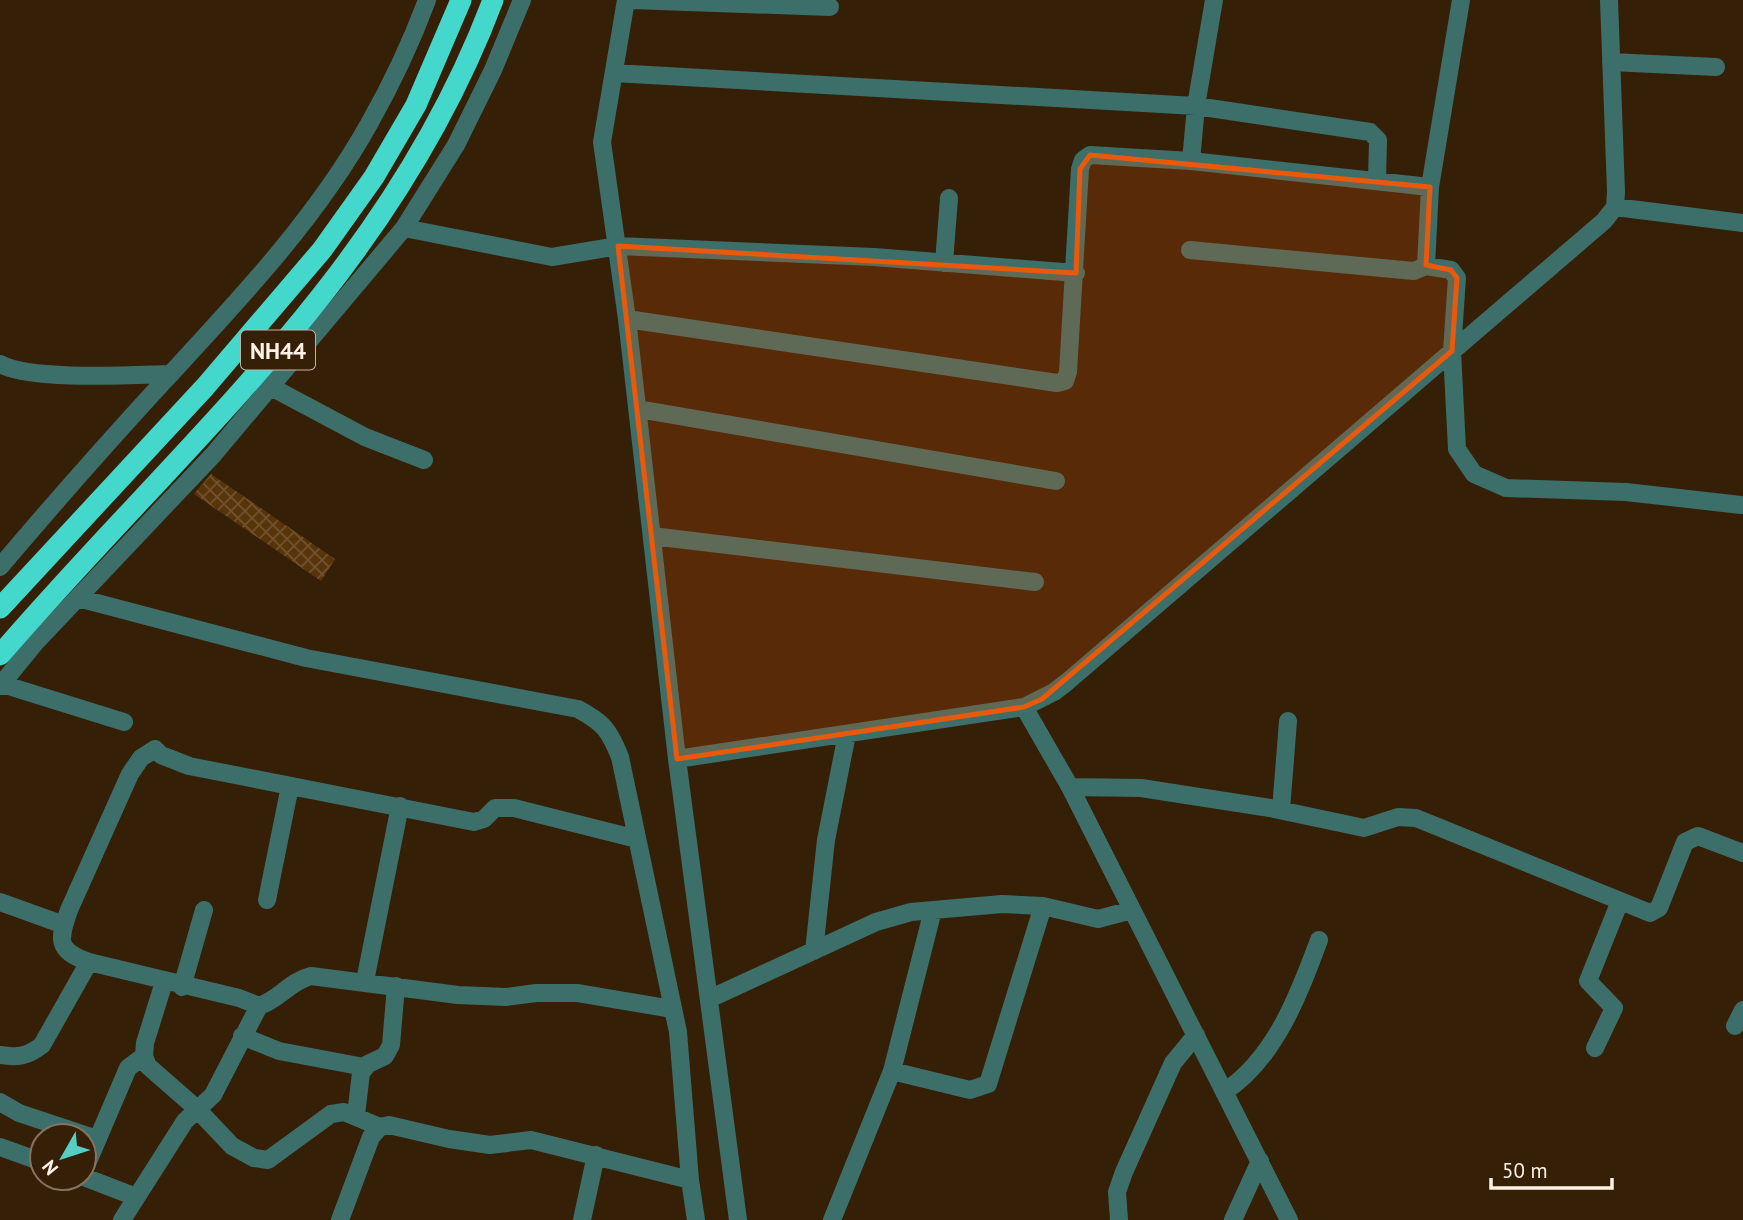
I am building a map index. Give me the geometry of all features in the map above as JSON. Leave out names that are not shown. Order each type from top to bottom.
[{"type":"highway","name":"NH44","points":[[0,608],[205,387],[322,250],[374,177],[416,104],[461,0]]},
{"type":"highway","name":"NH44","points":[[0,655],[293,334],[363,244],[445,110],[492,0]]},
{"type":"street","points":[[0,567],[77,475],[261,272],[328,188],[369,125],[412,40],[427,0]]},
{"type":"street","points":[[124,722],[1,685],[213,454],[404,228],[456,145],[493,70],[522,0]]},
{"type":"street","points":[[626,0],[602,142],[613,248],[627,318],[677,759],[740,1219]]},
{"type":"street","points":[[632,0],[830,7]]},
{"type":"street","points":[[1191,161],[1196,106],[1214,0]]},
{"type":"street","points":[[1426,266],[1430,187],[1461,0]]},
{"type":"street","points":[[677,759],[1024,707],[1060,687],[1604,221],[1615,207],[1609,0]]},
{"type":"street","points":[[1611,62],[1716,67]]},
{"type":"street","points":[[614,73],[1196,106],[1370,132],[1378,140],[1377,181]]},
{"type":"street","points":[[627,318],[1057,383],[1065,381],[1068,372],[1083,160],[1101,154],[1191,161],[1430,187]]},
{"type":"street","points":[[944,263],[949,198]]},
{"type":"street","points":[[1615,207],[1743,223]]},
{"type":"street","points":[[404,228],[525,254],[552,257],[613,248],[944,263],[1076,274]]},
{"type":"street","points":[[1190,250],[1414,271],[1426,266],[1451,270],[1457,278],[1452,351],[1457,449],[1464,462],[1484,481],[1506,488],[1626,492],[1741,505]]},
{"type":"street","points":[[0,364],[16,371],[96,376],[170,374]]},
{"type":"street","points":[[271,387],[365,438],[424,460]]},
{"type":"street","points":[[638,409],[1056,481]]},
{"type":"street","points":[[652,536],[1035,582]]},
{"type":"street","points":[[78,598],[306,658],[578,709],[601,721],[612,735],[620,757],[678,1032],[690,1181],[696,1220]]},
{"type":"street","points":[[1024,707],[1070,787],[1289,1220]]},
{"type":"street","points":[[1281,810],[1288,721]]},
{"type":"street","points":[[814,951],[826,840],[846,734]]},
{"type":"street","points":[[259,1006],[239,998],[182,987],[89,962],[66,952],[61,943],[64,925],[130,774],[141,758],[155,749],[161,755],[189,766],[474,822],[484,819],[495,808],[514,808],[637,839]]},
{"type":"street","points":[[267,900],[290,786]]},
{"type":"street","points":[[1070,787],[1141,788],[1281,810],[1364,828],[1398,817],[1416,818],[1650,913],[1656,911],[1685,842],[1690,838],[1698,836],[1743,853]]},
{"type":"street","points":[[365,981],[400,806]]},
{"type":"street","points":[[1595,1048],[1614,1008],[1588,981],[1620,901]]},
{"type":"street","points":[[0,902],[64,925]]},
{"type":"street","points":[[709,999],[876,922],[933,910],[1002,904],[1043,906],[1098,919],[1132,910]]},
{"type":"street","points":[[892,1071],[970,1090],[988,1084],[1043,906]]},
{"type":"street","points":[[182,987],[204,910]]},
{"type":"street","points":[[832,1220],[892,1071],[933,910]]},
{"type":"street","points":[[1224,1092],[1248,1074],[1267,1050],[1305,978],[1319,940]]},
{"type":"street","points":[[0,1059],[31,1053],[42,1045],[89,962]]},
{"type":"street","points":[[122,1220],[196,1108],[213,1095],[259,1006],[276,998],[299,979],[311,976],[506,997],[536,993],[578,993],[673,1009]]},
{"type":"street","points":[[164,982],[145,1043],[144,1056],[153,1072],[196,1108],[232,1146],[254,1157],[268,1160],[331,1114],[344,1112],[380,1127]]},
{"type":"street","points":[[356,1115],[359,1079],[364,1068],[381,1059],[389,1051],[396,986]]},
{"type":"street","points":[[1119,1220],[1117,1192],[1124,1172],[1173,1063],[1195,1035]]},
{"type":"street","points":[[242,1036],[279,1051],[364,1068]]},
{"type":"street","points":[[98,1137],[128,1068],[144,1056]]},
{"type":"street","points":[[0,1102],[19,1113],[46,1122]]},
{"type":"street","points":[[340,1220],[371,1137],[380,1127],[389,1125],[490,1145],[531,1140],[690,1181]]},
{"type":"street","points":[[0,1147],[28,1157]]},
{"type":"street","points":[[582,1220],[596,1155]]},
{"type":"street","points":[[1233,1220],[1259,1161]]},
{"type":"street","points":[[98,1182],[136,1197]]},
{"type":"highlighted area","points":[[1090,155],[1430,187],[1426,265],[1451,270],[1457,278],[1452,351],[1042,699],[1024,707],[677,759],[618,246],[1076,273],[1080,169]]},
{"type":"building","points":[[211,474],[335,559],[321,581],[194,494]]}]
